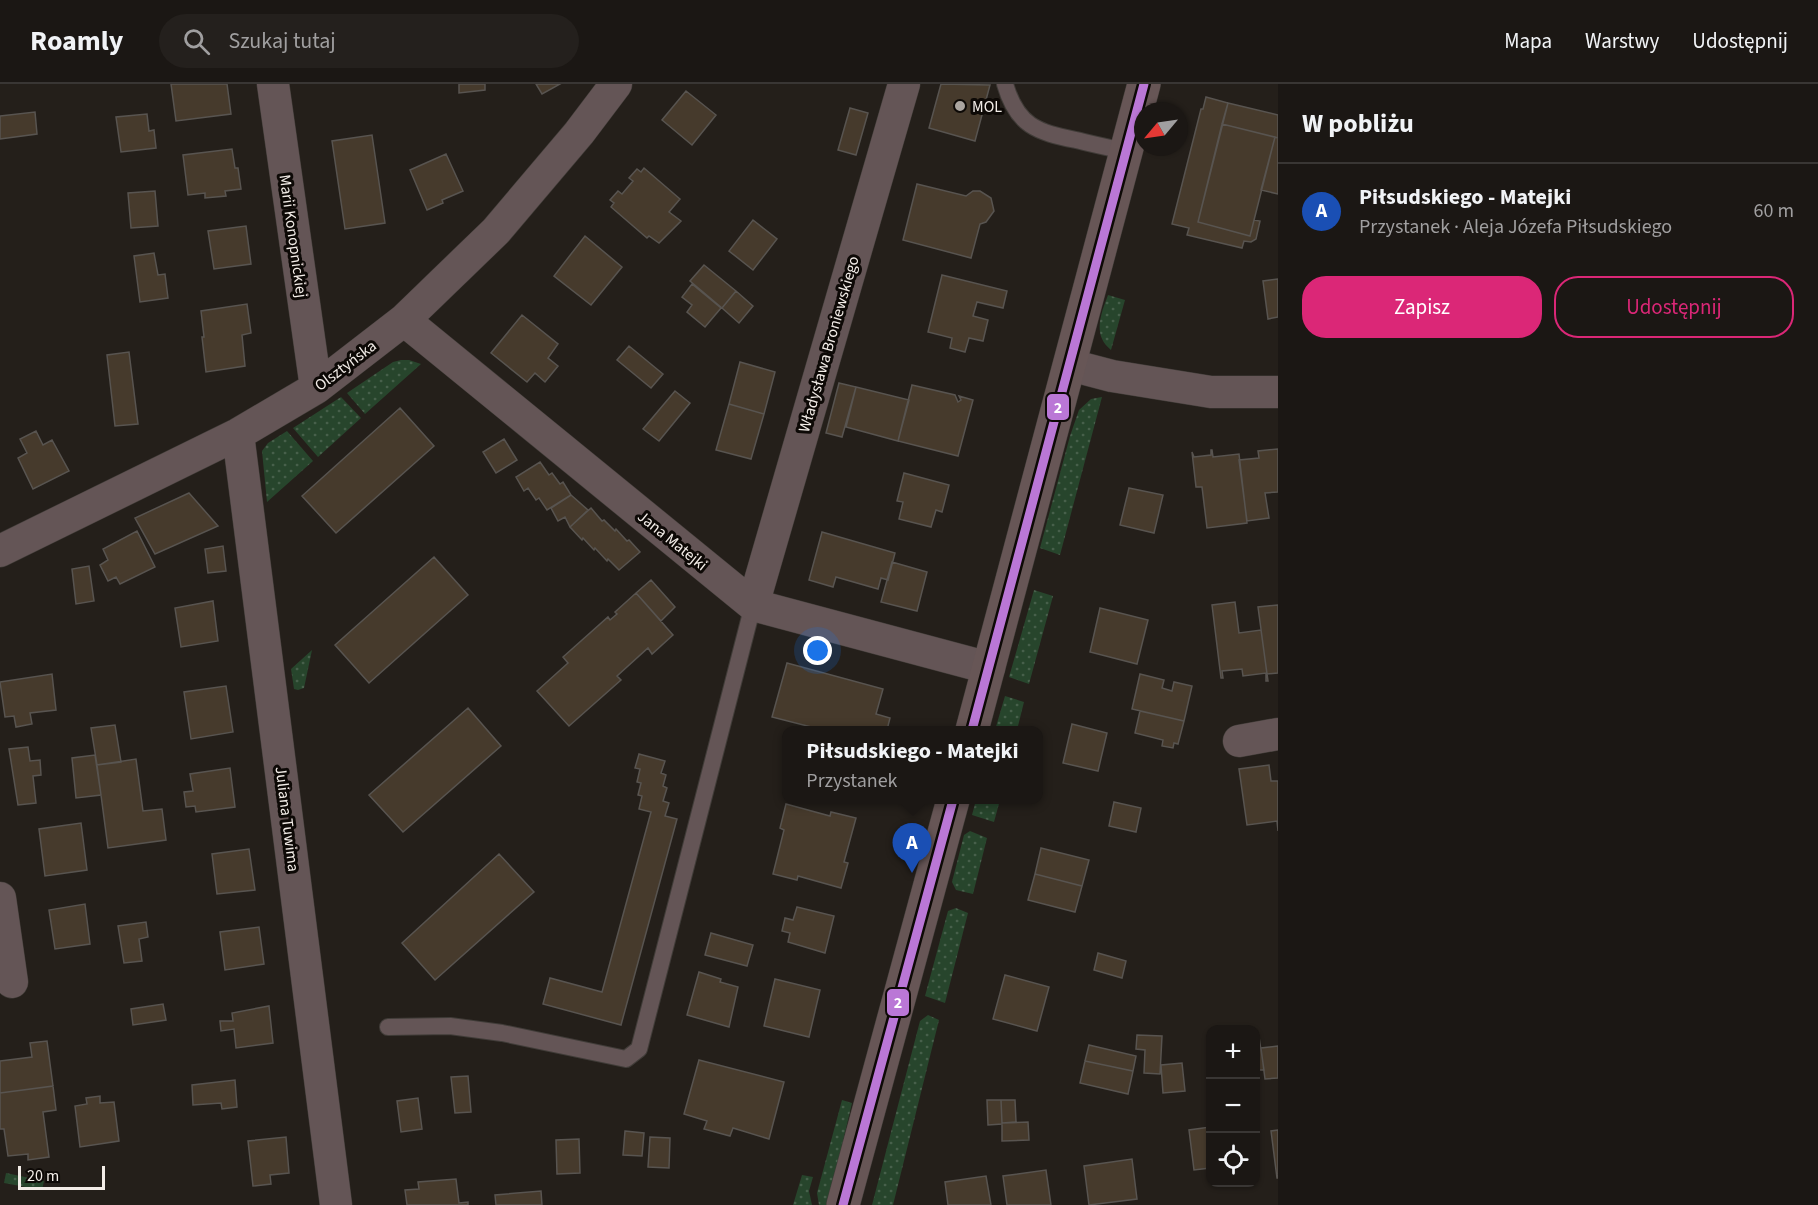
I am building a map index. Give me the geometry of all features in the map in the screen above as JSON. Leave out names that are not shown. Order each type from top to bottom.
[{"type":"main road","points":[[973,726],[1144,84]]},
{"type":"main road","points":[[843,1205],[952,804]]},
{"type":"street","name":"Marii Konopnickiej","points":[[273,84],[316,388]]},
{"type":"street","name":"Olsztyńska","points":[[0,551],[238,434],[316,388],[404,320],[496,231],[579,133],[616,84]]},
{"type":"street","name":"Władysława Broniewskiego","points":[[753,605],[904,84]]},
{"type":"street","name":"Jana Matejki","points":[[404,320],[753,605],[989,668]]},
{"type":"street","points":[[1070,365],[1112,375],[1211,392],[1278,392]]},
{"type":"street","name":"Juliana Tuwima","points":[[238,434],[336,1205]]},
{"type":"street","points":[[1239,741],[1278,734]]},
{"type":"street","points":[[0,898],[12,982]]},
{"type":"lane","points":[[1005,84],[1018,113],[1040,131],[1126,151]]},
{"type":"lane","points":[[388,1027],[450,1026],[502,1033],[626,1059],[639,1049],[753,605]]},
{"type":"green space","points":[[1108,295],[1125,300],[1111,350],[1105,344],[1100,331],[1101,317]]},
{"type":"green space","points":[[401,360],[421,364],[365,414],[347,393],[393,362]]},
{"type":"green space","points":[[341,397],[361,418],[318,457],[293,428]]},
{"type":"green space","points":[[1102,397],[1060,555],[1040,548],[1079,410],[1091,399]]},
{"type":"green space","points":[[287,431],[313,461],[267,502],[262,451],[268,443]]},
{"type":"green space","points":[[1034,590],[1053,596],[1029,684],[1009,677]]},
{"type":"green space","points":[[312,650],[304,688],[294,689],[291,669]]},
{"type":"green space","points":[[1005,696],[1024,702],[1018,726],[996,726]]},
{"type":"green space","points":[[975,804],[999,804],[994,822],[972,815]]},
{"type":"green space","points":[[970,831],[987,838],[973,894],[956,890],[952,882],[964,835]]},
{"type":"green space","points":[[956,908],[968,913],[945,1003],[925,996],[948,911]]},
{"type":"green space","points":[[928,1015],[939,1020],[893,1205],[872,1205],[920,1021]]},
{"type":"green space","points":[[842,1100],[852,1103],[828,1205],[819,1205],[817,1193]]},
{"type":"green space","points":[[6,1173],[44,1181],[42,1190],[4,1183]]},
{"type":"green space","points":[[802,1175],[813,1177],[809,1191],[812,1205],[793,1205]]},
{"type":"building","points":[[171,84],[227,84],[231,114],[176,121]]},
{"type":"building","points":[[459,84],[485,84],[485,90],[459,93]]},
{"type":"building","points":[[536,84],[560,84],[542,94]]},
{"type":"building","name":"MOL","points":[[941,84],[990,85],[975,141],[929,128]]},
{"type":"building","points":[[686,91],[716,115],[692,145],[662,120]]},
{"type":"building","points":[[1206,97],[1228,103],[1198,222],[1250,236],[1254,220],[1260,221],[1256,239],[1251,242],[1244,241],[1242,248],[1187,235],[1189,228],[1172,224]]},
{"type":"building","points":[[1228,103],[1278,115],[1278,138],[1222,124]]},
{"type":"building","points":[[850,108],[868,113],[856,155],[838,150]]},
{"type":"building","points":[[35,112],[37,134],[0,139],[0,116]]},
{"type":"building","points":[[147,114],[149,131],[154,130],[156,148],[121,152],[116,117]]},
{"type":"building","points":[[1222,124],[1275,137],[1250,236],[1198,222]]},
{"type":"building","points":[[372,135],[385,223],[345,229],[332,141]]},
{"type":"building","points":[[1275,137],[1278,138],[1278,194],[1261,190]]},
{"type":"building","points":[[232,149],[241,189],[225,191],[226,196],[205,198],[205,193],[188,195],[183,155]]},
{"type":"building","points":[[446,154],[463,191],[442,200],[443,203],[427,210],[410,170]]},
{"type":"building","points":[[644,168],[680,199],[669,212],[681,221],[659,243],[649,236],[647,238],[611,207],[614,203],[610,200],[618,191],[622,194],[633,181],[629,178],[637,169],[641,172]]},
{"type":"building","points":[[917,184],[966,196],[973,191],[980,191],[991,198],[994,211],[986,222],[980,224],[971,258],[903,240]]},
{"type":"building","points":[[155,191],[158,226],[131,228],[128,193]]},
{"type":"building","points":[[753,220],[777,239],[753,270],[729,251]]},
{"type":"building","points":[[246,226],[251,264],[214,269],[208,231]]},
{"type":"building","points":[[585,236],[622,267],[591,305],[554,276]]},
{"type":"building","points":[[154,253],[158,275],[165,274],[168,298],[140,302],[134,256]]},
{"type":"building","points":[[704,265],[736,291],[722,308],[690,281]]},
{"type":"building","points":[[942,275],[1007,291],[1003,308],[977,302],[973,316],[988,320],[983,341],[969,338],[965,352],[950,348],[952,338],[928,332]]},
{"type":"building","points":[[1278,279],[1278,317],[1268,319],[1263,281]]},
{"type":"building","points":[[692,284],[721,308],[705,327],[687,312],[692,305],[682,297]]},
{"type":"building","points":[[736,291],[753,306],[739,323],[722,308]]},
{"type":"building","points":[[247,304],[251,333],[242,335],[245,366],[206,372],[201,311]]},
{"type":"building","points":[[522,315],[558,344],[548,358],[558,366],[545,382],[535,373],[527,382],[491,353]]},
{"type":"building","points":[[629,346],[663,374],[651,388],[617,360]]},
{"type":"building","points":[[129,352],[138,424],[115,426],[107,355]]},
{"type":"building","points":[[740,362],[775,372],[764,414],[729,404]]},
{"type":"building","points":[[839,383],[856,387],[842,437],[826,433]]},
{"type":"building","points":[[912,385],[955,395],[958,402],[961,400],[959,396],[973,400],[958,456],[898,441]]},
{"type":"building","points":[[856,387],[909,400],[898,441],[846,427]]},
{"type":"building","points":[[675,391],[690,403],[659,441],[643,429]]},
{"type":"building","points":[[729,404],[764,414],[751,459],[716,450]]},
{"type":"building","points":[[400,408],[434,446],[336,533],[302,496]]},
{"type":"building","points":[[36,431],[43,445],[52,440],[69,471],[33,489],[18,458],[27,453],[20,439]]},
{"type":"building","points":[[504,439],[517,460],[496,473],[483,452]]},
{"type":"building","points":[[1278,449],[1278,492],[1265,493],[1269,518],[1247,521],[1239,460],[1259,458],[1258,451]]},
{"type":"building","points":[[1211,450],[1213,457],[1239,454],[1247,523],[1207,528],[1202,487],[1196,487],[1192,452],[1194,457],[1211,455]]},
{"type":"building","points":[[540,462],[549,475],[552,473],[560,484],[563,482],[571,495],[547,510],[528,488],[524,491],[516,477]]},
{"type":"building","points":[[904,473],[949,485],[942,512],[936,510],[931,527],[899,519],[903,502],[897,501]]},
{"type":"building","points":[[1129,488],[1163,495],[1154,533],[1120,525]]},
{"type":"building","points":[[189,493],[218,526],[155,554],[135,518]]},
{"type":"building","points":[[571,495],[588,510],[570,527],[565,517],[558,521],[551,508]]},
{"type":"building","points":[[591,508],[602,521],[604,520],[615,531],[616,529],[640,552],[619,570],[583,538],[582,540],[570,527]]},
{"type":"building","points":[[137,531],[155,567],[120,584],[116,577],[108,581],[100,565],[108,560],[103,549]]},
{"type":"building","points":[[822,532],[895,553],[888,580],[881,578],[878,589],[836,577],[833,587],[809,580]]},
{"type":"building","points":[[223,546],[226,571],[208,573],[205,549]]},
{"type":"building","points":[[434,557],[468,595],[369,683],[335,645]]},
{"type":"building","points":[[892,562],[927,572],[917,611],[881,602]]},
{"type":"building","points":[[89,566],[94,601],[76,604],[72,569]]},
{"type":"building","points":[[651,580],[675,607],[661,621],[636,593]]},
{"type":"building","points":[[636,593],[673,635],[652,654],[648,648],[617,676],[621,680],[569,726],[537,691],[568,663],[563,657],[608,617],[610,620],[617,614],[615,612]]},
{"type":"building","points":[[213,601],[218,641],[181,647],[175,608]]},
{"type":"building","points":[[1235,602],[1239,633],[1261,630],[1268,681],[1266,681],[1266,673],[1243,676],[1242,669],[1222,671],[1223,678],[1221,678],[1212,605]]},
{"type":"building","points":[[1278,605],[1278,673],[1267,674],[1258,607]]},
{"type":"building","points":[[1100,608],[1148,620],[1137,664],[1090,652]]},
{"type":"building","points":[[787,663],[883,689],[876,714],[890,718],[888,726],[807,726],[772,717]]},
{"type":"building","points":[[52,674],[56,710],[30,713],[32,724],[16,727],[14,716],[5,717],[0,682]]},
{"type":"building","points":[[1140,674],[1164,680],[1162,688],[1172,691],[1174,682],[1192,686],[1184,721],[1132,709]]},
{"type":"building","points":[[226,686],[233,732],[191,739],[184,692]]},
{"type":"building","points":[[468,708],[501,746],[403,832],[369,795]]},
{"type":"building","points":[[1140,711],[1184,721],[1178,744],[1174,743],[1173,748],[1162,746],[1163,740],[1135,733]]},
{"type":"building","points":[[1072,724],[1107,733],[1098,771],[1063,763]]},
{"type":"building","points":[[115,725],[121,762],[97,765],[91,728]]},
{"type":"building","points":[[28,747],[30,761],[40,760],[41,775],[33,776],[36,803],[18,805],[9,749]]},
{"type":"building","points":[[639,754],[665,761],[661,773],[666,775],[663,786],[667,788],[663,801],[669,803],[665,816],[677,819],[621,1025],[543,1004],[550,978],[602,992],[651,812],[639,809],[642,796],[638,795],[641,783],[637,782],[640,769],[635,768]]},
{"type":"building","points":[[95,755],[101,795],[76,798],[72,758]]},
{"type":"building","points":[[136,759],[143,811],[162,809],[166,840],[108,848],[97,765]]},
{"type":"building","points":[[1269,765],[1271,781],[1278,781],[1278,831],[1277,821],[1247,825],[1239,769]]},
{"type":"building","points":[[230,768],[235,807],[196,812],[195,806],[186,807],[184,792],[193,791],[190,774]]},
{"type":"building","points":[[1114,802],[1141,808],[1136,832],[1109,826]]},
{"type":"building","points":[[786,804],[830,816],[831,812],[856,818],[844,862],[848,863],[841,888],[798,876],[797,880],[773,874],[784,830],[780,828]]},
{"type":"building","points":[[81,823],[87,870],[45,876],[39,829]]},
{"type":"building","points":[[1041,848],[1089,860],[1082,886],[1035,874]]},
{"type":"building","points":[[249,849],[255,890],[217,894],[212,854]]},
{"type":"building","points":[[499,854],[534,892],[435,980],[402,943]]},
{"type":"building","points":[[1035,874],[1082,886],[1075,912],[1028,900]]},
{"type":"building","points":[[85,904],[90,944],[55,949],[49,910]]},
{"type":"building","points":[[797,907],[834,916],[825,953],[788,942],[790,933],[782,931],[785,918],[793,920]]},
{"type":"building","points":[[146,922],[148,937],[139,939],[142,961],[124,963],[118,926]]},
{"type":"building","points":[[259,927],[264,964],[225,970],[220,932]]},
{"type":"building","points":[[711,933],[753,945],[747,966],[705,955]]},
{"type":"building","points":[[1098,953],[1126,961],[1122,978],[1094,970]]},
{"type":"building","points":[[699,972],[738,987],[729,1027],[687,1015]]},
{"type":"building","points":[[1005,975],[1049,987],[1037,1031],[993,1019]]},
{"type":"building","points":[[775,979],[820,990],[809,1037],[764,1026]]},
{"type":"building","points":[[163,1004],[166,1020],[133,1025],[131,1009]]},
{"type":"building","points":[[269,1006],[273,1043],[236,1048],[234,1029],[221,1031],[220,1021],[233,1021],[232,1013]]},
{"type":"building","points":[[1137,1035],[1162,1036],[1160,1074],[1144,1073],[1145,1050],[1136,1049]]},
{"type":"building","points":[[47,1041],[53,1086],[0,1093],[0,1061],[32,1057],[30,1043]]},
{"type":"building","points":[[1260,1044],[1264,1070],[1260,1070]]},
{"type":"building","points":[[1089,1045],[1136,1056],[1133,1071],[1085,1061]]},
{"type":"building","points":[[1278,1046],[1278,1078],[1265,1079],[1261,1048]]},
{"type":"building","points":[[699,1060],[784,1082],[769,1139],[733,1128],[730,1136],[704,1129],[707,1121],[684,1114]]},
{"type":"building","points":[[1085,1061],[1133,1071],[1128,1094],[1080,1083]]},
{"type":"building","points":[[1182,1063],[1185,1091],[1163,1093],[1161,1065]]},
{"type":"building","points":[[468,1076],[471,1112],[455,1113],[451,1077]]},
{"type":"building","points":[[235,1080],[237,1107],[222,1109],[221,1103],[193,1105],[192,1085]]},
{"type":"building","points":[[53,1086],[56,1110],[43,1112],[49,1157],[28,1160],[28,1154],[8,1156],[4,1129],[0,1129],[0,1093]]},
{"type":"building","points":[[100,1096],[100,1103],[114,1102],[119,1141],[80,1147],[75,1106],[87,1104],[86,1098]]},
{"type":"building","points":[[418,1098],[422,1129],[401,1132],[397,1101]]},
{"type":"building","points":[[987,1100],[1001,1100],[1002,1124],[988,1125]]},
{"type":"building","points":[[1001,1100],[1015,1100],[1016,1122],[1002,1123]]},
{"type":"building","points":[[1028,1122],[1029,1140],[1002,1141],[1002,1123]]},
{"type":"building","points":[[1206,1128],[1206,1168],[1194,1170],[1189,1130]]},
{"type":"building","points":[[1278,1130],[1278,1178],[1277,1178],[1271,1131]]},
{"type":"building","points":[[625,1131],[644,1133],[642,1156],[623,1155]]},
{"type":"building","points":[[286,1137],[289,1173],[270,1175],[271,1184],[253,1186],[248,1141]]},
{"type":"building","points":[[650,1137],[670,1138],[669,1168],[648,1167]]},
{"type":"building","points":[[579,1139],[580,1173],[557,1174],[556,1140]]},
{"type":"building","points":[[1132,1159],[1137,1199],[1089,1205],[1084,1166]]},
{"type":"building","points":[[1046,1170],[1051,1205],[1007,1205],[1003,1176]]},
{"type":"building","points":[[986,1176],[991,1205],[948,1205],[945,1182]]},
{"type":"building","points":[[456,1179],[459,1203],[468,1202],[468,1205],[407,1205],[405,1190],[419,1189],[418,1182]]},
{"type":"building","points":[[541,1191],[542,1205],[496,1205],[495,1195]]},
{"type":"transit line","name":"2","points":[[973,726],[1144,84]]},
{"type":"transit line","name":"2","points":[[843,1205],[952,804]]},
{"type":"place","name":"MOL","points":[[960,106]]},
{"type":"place","name":"Piłsudskiego - Matejki","points":[[912,873]]}]
